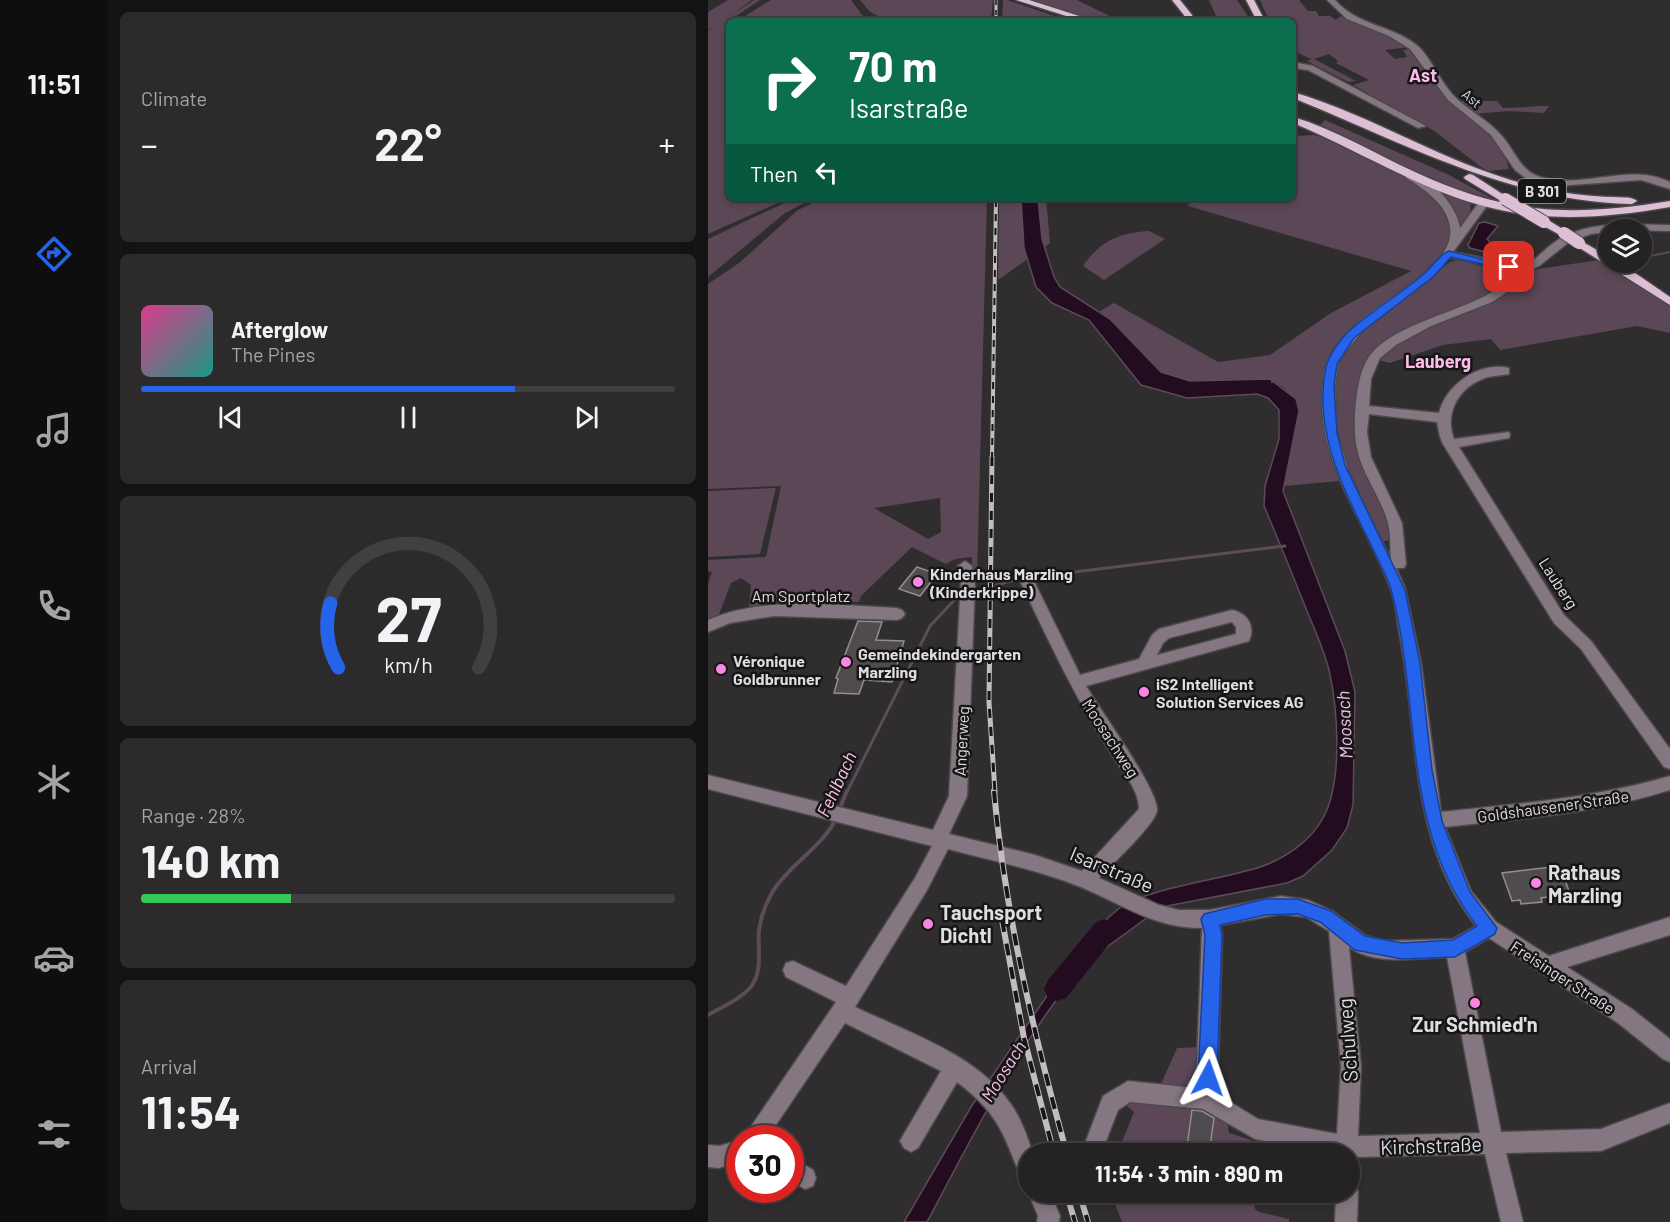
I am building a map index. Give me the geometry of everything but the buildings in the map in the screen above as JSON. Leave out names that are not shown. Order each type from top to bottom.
[{"type":"main road","points":[[1020,0],[1080,18]]},
{"type":"main road","points":[[1176,0],[1188,18]]},
{"type":"main road","points":[[1250,0],[1259,18]]},
{"type":"main road","points":[[1039,6],[1072,18]]},
{"type":"main road","name":"B 301","points":[[1298,101],[1491,178],[1560,195],[1618,201],[1670,199]]},
{"type":"main road","name":"B 301","points":[[1298,101],[1503,197]]},
{"type":"main road","name":"B 301","points":[[1296,126],[1322,134],[1484,203],[1545,213],[1605,212],[1670,204]]},
{"type":"main road","name":"B 301","points":[[1421,150],[1503,197]]},
{"type":"main road","points":[[1503,197],[1598,255]]},
{"type":"main road","points":[[1626,273],[1670,302]]},
{"type":"street","name":"Ast","points":[[1330,0],[1347,18],[1412,46],[1451,98],[1500,139],[1515,167],[1533,178],[1564,185],[1638,176],[1657,180],[1670,186]]},
{"type":"street","points":[[1296,66],[1311,68],[1421,126]]},
{"type":"street","points":[[1393,165],[1432,190],[1449,207],[1456,228],[1451,251],[1524,269]]},
{"type":"street","name":"Freisinger Straße","points":[[1484,203],[1451,251],[1430,275],[1360,327],[1336,354],[1329,386],[1331,433],[1342,473],[1399,590],[1413,663],[1425,770],[1434,821],[1454,877],[1464,897],[1489,928],[1625,1016],[1670,1052]]},
{"type":"street","points":[[1399,564],[1395,524],[1365,456],[1361,432],[1365,379],[1375,356],[1402,335],[1488,300],[1511,285],[1524,269],[1535,265],[1561,242],[1583,232],[1670,228]]},
{"type":"street","points":[[1363,410],[1443,418],[1452,397],[1466,381],[1486,373],[1505,371]]},
{"type":"street","name":"Lauberg","points":[[1443,418],[1444,432],[1450,444],[1553,610],[1586,645],[1670,762]]},
{"type":"street","points":[[1450,444],[1504,435]]},
{"type":"street","name":"Angerweg","points":[[764,1125],[845,1004],[921,884],[958,796],[967,581]]},
{"type":"street","name":"Moosachweg","points":[[1028,583],[1076,682],[1096,718],[1140,783],[1148,803],[1148,811],[1138,825],[1085,880]]},
{"type":"street","name":"Am Sportplatz","points":[[708,626],[723,617],[758,611],[897,614]]},
{"type":"street","points":[[1076,682],[1244,637],[1244,625],[1237,617],[1232,616],[1160,635],[1145,663]]},
{"type":"street","name":"Isarstraße","points":[[708,782],[1035,863],[1085,880],[1157,913],[1179,919],[1210,919],[1246,910],[1281,905],[1308,909],[1369,947],[1402,951],[1455,948],[1489,928]]},
{"type":"street","name":"Goldshausener Straße","points":[[1434,821],[1583,804],[1634,794],[1670,783]]},
{"type":"street","points":[[1206,1099],[1213,957],[1210,919]]},
{"type":"street","name":"Schulweg","points":[[1338,926],[1351,1066],[1347,1143]]},
{"type":"street","points":[[1548,968],[1558,962],[1670,926]]},
{"type":"street","points":[[1455,948],[1493,1143],[1512,1222]]},
{"type":"street","points":[[793,970],[975,1082],[998,1104],[1018,1143]]},
{"type":"street","points":[[911,1141],[954,1068]]},
{"type":"street","name":"Kirchstraße","points":[[1093,1143],[1110,1103],[1121,1094],[1137,1090],[1206,1099],[1255,1129],[1316,1143]]},
{"type":"street","name":"Kirchstraße","points":[[1360,1149],[1601,1140],[1670,1113]]},
{"type":"street","points":[[708,1156],[719,1157],[726,1155]]},
{"type":"street","points":[[1044,1203],[1049,1216],[1048,1222]]},
{"type":"street","points":[[1346,1222],[1347,1203]]},
{"type":"shaded area","points":[[728,0],[752,0],[730,16],[754,0],[760,0],[733,18],[726,18],[726,201],[782,201],[708,234],[708,31],[713,27],[708,30],[708,12]]},
{"type":"shaded area","points":[[771,0],[851,0],[867,18],[742,18]]},
{"type":"shaded area","points":[[860,0],[993,0],[991,18],[882,18],[870,12]]},
{"type":"shaded area","points":[[1003,0],[1007,0],[1060,18],[1002,18]]},
{"type":"shaded area","points":[[1029,0],[1077,0],[1114,18],[1087,18]]},
{"type":"shaded area","points":[[1209,0],[1237,0],[1249,18],[1221,18],[1216,16]]},
{"type":"shaded area","points":[[1260,0],[1299,0],[1308,11],[1316,11],[1319,16],[1330,16],[1336,20],[1341,16],[1393,37],[1409,47],[1385,50],[1395,59],[1407,57],[1403,50],[1411,49],[1444,94],[1502,147],[1509,169],[1489,171],[1481,167],[1433,130],[1353,85],[1369,80],[1336,63],[1338,61],[1329,54],[1314,59],[1356,81],[1348,82],[1307,61],[1311,59],[1296,52],[1296,18],[1268,18]]},
{"type":"shaded area","points":[[1459,101],[1497,101],[1503,108],[1549,106],[1544,113],[1509,111],[1474,114]]},
{"type":"shaded area","points":[[1325,120],[1449,175],[1493,199],[1457,189],[1337,137],[1319,126]]},
{"type":"shaded area","points":[[1314,135],[1356,150],[1407,178],[1429,195],[1444,213],[1450,233],[1444,254],[1437,263],[1334,353],[1329,446],[1339,481],[1284,486],[1299,411],[1284,388],[1270,379],[1190,381],[1161,372],[1100,311],[1114,303],[1218,362],[1270,355],[1331,313],[1411,271],[1188,206],[1190,201],[1296,201],[1296,136]]},
{"type":"shaded area","points":[[1435,188],[1471,204],[1470,214],[1461,230],[1453,207]]},
{"type":"shaded area","points":[[789,201],[808,201],[785,213],[708,277],[708,239]]},
{"type":"shaded area","points":[[817,201],[987,201],[977,578],[972,579],[972,557],[955,559],[946,564],[912,547],[861,596],[859,602],[765,601],[762,607],[749,606],[751,585],[741,578],[731,583],[718,617],[708,623],[708,584],[712,572],[708,571],[708,560],[766,557],[781,486],[708,489],[708,284],[739,263],[798,210]],"holes":[[[940,498],[941,532],[928,539],[874,508]]]},
{"type":"shaded area","points":[[999,201],[1046,201],[1050,243],[998,280]]},
{"type":"shaded area","points":[[1149,231],[1165,239],[1104,280],[1083,266],[1103,244],[1119,236]]},
{"type":"shaded area","points":[[1457,260],[1511,273],[1598,260],[1598,273],[1620,273],[1670,305],[1670,333],[1637,326],[1500,350],[1491,339],[1443,345],[1390,363],[1370,358],[1364,470],[1389,520],[1392,539],[1382,542],[1345,473],[1334,432],[1334,364],[1347,342],[1450,262]]},
{"type":"shaded area","points":[[776,488],[760,554],[708,557],[708,491]]},
{"type":"shaded area","points":[[1200,1047],[1196,1089],[1161,1084],[1177,1048]]},
{"type":"shaded area","points":[[1133,1101],[1193,1104],[1227,1118],[1229,1133],[1251,1140],[1251,1143],[1121,1143],[1134,1112],[1127,1106]]},
{"type":"shaded area","points":[[1115,1203],[1255,1203],[1255,1209],[1259,1212],[1289,1219],[1289,1222],[1122,1222]]},
{"type":"water","points":[[1021,201],[1038,201],[1042,239],[1054,277],[1060,287],[1110,319],[1161,372],[1190,381],[1270,379],[1296,399],[1299,411],[1283,491],[1345,651],[1355,692],[1353,805],[1347,828],[1332,850],[1303,876],[1287,883],[1162,907],[1093,957],[1081,945],[1121,907],[1149,894],[1269,864],[1304,842],[1323,818],[1334,785],[1337,746],[1335,705],[1329,670],[1322,648],[1264,506],[1265,486],[1279,439],[1279,410],[1268,398],[1257,394],[1187,398],[1141,385],[1089,320],[1052,303],[1036,287],[1024,248]]},
{"type":"water","points":[[1485,222],[1498,226],[1487,239],[1495,248],[1518,247],[1520,250],[1518,254],[1505,257],[1470,248],[1468,245],[1479,223]]},
{"type":"water","points":[[1068,965],[1076,974],[1014,1063],[927,1222],[904,1222],[971,1107]]},
{"type":"waterway","points":[[1652,256],[1670,252]]},
{"type":"waterway","points":[[1481,306],[1519,304],[1543,296],[1550,281],[1598,267]]},
{"type":"waterway","points":[[1272,382],[1308,342],[1398,286]]},
{"type":"waterway","points":[[1424,291],[1456,301]]},
{"type":"waterway","name":"Fehlbach","points":[[997,585],[1018,579],[1285,546]]},
{"type":"waterway","name":"Fehlbach","points":[[847,792],[930,626],[961,593]]},
{"type":"waterway","name":"Fehlbach","points":[[839,810],[847,791]]},
{"type":"waterway","name":"Fehlbach","points":[[708,1015],[741,996],[750,988],[757,974],[760,925],[770,896],[788,872],[822,839],[836,819]]},
{"type":"waterway","name":"Moosach","points":[[1057,989],[1104,931]]},
{"type":"railway","points":[[996,0],[996,18]]},
{"type":"railway","points":[[992,459],[996,201]]},
{"type":"railway","points":[[992,457],[989,702],[995,792]]},
{"type":"railway","points":[[994,791],[1013,929],[1043,1064],[1064,1143]]},
{"type":"railway","points":[[1002,920],[1024,1038],[1051,1143]]},
{"type":"railway","points":[[1069,1203],[1075,1222]]},
{"type":"railway","points":[[1082,1203],[1088,1222]]},
{"type":"place","name":"Kinderhaus Marzling (Kinderkrippe)","points":[[918,582]]},
{"type":"place","name":"Gemeindekindergarten Marzling","points":[[846,662]]},
{"type":"place","name":"Véronique Goldbrunner","points":[[721,669]]},
{"type":"place","name":"iS2 Intelligent Solution Services AG","points":[[1144,692]]},
{"type":"place","name":"Rathaus Marzling","points":[[1536,883]]},
{"type":"place","name":"Tauchsport Dichtl","points":[[928,924]]},
{"type":"place","name":"Zur Schmied'n","points":[[1475,1003]]},
{"type":"district","name":"Ast","points":[[1423,75]]},
{"type":"district","name":"Lauberg","points":[[1438,361]]},
{"type":"route","points":[[1208,1078],[1213,935],[1210,919],[1229,913],[1265,907],[1281,905],[1298,907],[1325,916],[1361,944],[1402,951],[1455,948],[1489,928],[1464,897],[1454,877],[1434,821],[1425,770],[1413,663],[1399,590],[1339,465],[1331,433],[1329,386],[1332,364],[1344,343],[1360,327],[1430,275],[1449,254],[1509,267]]}]
